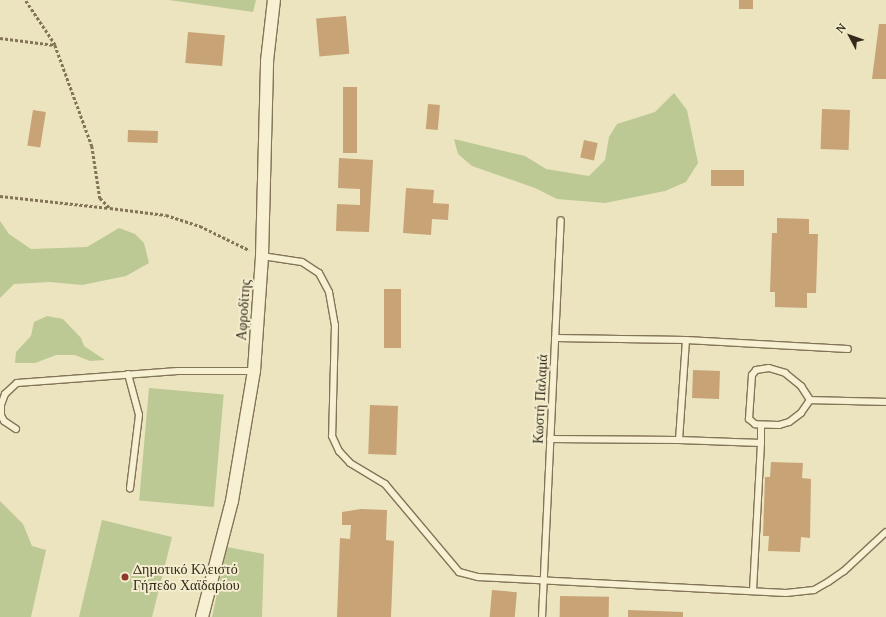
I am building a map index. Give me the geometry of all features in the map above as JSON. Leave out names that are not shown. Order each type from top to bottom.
[{"type":"street","name":"Αφροδίτης","points":[[202,617],[232,501],[254,371],[262,256],[267,61],[274,0]]},
{"type":"lane","name":"Κωστή Παλαμά","points":[[542,617],[561,220]]},
{"type":"lane","points":[[262,256],[302,262],[319,273],[329,292],[335,325],[332,436],[339,451],[350,463],[385,484],[459,572],[478,577],[543,579],[786,593],[814,590],[844,571],[886,532]]},
{"type":"lane","points":[[555,338],[686,340],[848,350]]},
{"type":"lane","points":[[679,440],[686,340]]},
{"type":"lane","points":[[769,368],[785,373],[801,386],[810,400],[801,413],[789,422],[779,425],[761,426],[755,424],[749,419],[752,375],[756,370],[769,368]]},
{"type":"lane","points":[[16,429],[4,421],[1,415],[0,406],[5,394],[17,383],[193,370],[254,371]]},
{"type":"lane","points":[[128,374],[139,415],[130,488]]},
{"type":"lane","points":[[810,400],[886,402]]},
{"type":"lane","points":[[753,591],[761,426]]},
{"type":"lane","points":[[550,438],[760,443]]},
{"type":"path","points":[[25,0],[55,45],[92,146],[100,198],[110,208]]},
{"type":"path","points":[[0,38],[55,45]]},
{"type":"path","points":[[0,196],[166,215],[200,226],[262,256]]},
{"type":"green space","points":[[169,0],[256,0],[253,12]]},
{"type":"green space","points":[[674,93],[687,110],[698,163],[686,182],[665,191],[605,203],[557,199],[535,188],[472,166],[458,154],[454,139],[525,156],[546,169],[589,176],[605,160],[609,137],[617,124],[655,112]]},
{"type":"green space","points":[[0,221],[9,234],[31,249],[87,247],[119,228],[135,234],[144,243],[149,263],[126,276],[82,285],[50,282],[14,284],[0,298]]},
{"type":"green space","points":[[47,316],[63,319],[81,338],[84,346],[105,360],[90,361],[75,355],[56,355],[35,363],[15,363],[16,352],[31,336],[34,322]]},
{"type":"green space","points":[[149,388],[224,395],[214,507],[139,501]]},
{"type":"green space","points":[[0,501],[23,524],[32,546],[46,550],[31,617],[0,617]]},
{"type":"green space","name":"Δημοτικό Κλειστό Γήπεδο Χαϊδαρίου","points":[[102,520],[172,537],[152,617],[79,617]]},
{"type":"green space","points":[[227,547],[264,554],[262,617],[212,617]]},
{"type":"building","points":[[739,0],[753,0],[753,9],[739,9]]},
{"type":"building","points":[[346,16],[349,54],[319,56],[316,19]]},
{"type":"building","points":[[879,24],[886,24],[886,79],[872,79]]},
{"type":"building","points":[[188,32],[225,35],[222,66],[185,63]]},
{"type":"building","points":[[343,87],[357,87],[357,153],[343,153]]},
{"type":"building","points":[[428,104],[440,105],[438,130],[426,129]]},
{"type":"building","points":[[822,109],[850,110],[849,150],[821,149]]},
{"type":"building","points":[[33,110],[46,112],[40,148],[27,146]]},
{"type":"building","points":[[128,130],[158,131],[158,143],[128,142]]},
{"type":"building","points":[[584,140],[598,143],[594,161],[580,158]]},
{"type":"building","points":[[339,158],[373,160],[369,232],[336,231],[337,204],[360,205],[360,189],[338,188]]},
{"type":"building","points":[[711,170],[744,170],[744,186],[711,186]]},
{"type":"building","points":[[406,188],[434,190],[433,203],[449,204],[448,220],[432,219],[431,235],[403,233]]},
{"type":"building","points":[[777,218],[809,219],[809,234],[818,234],[816,293],[807,293],[807,308],[775,307],[775,292],[770,292],[772,233],[777,233]]},
{"type":"building","points":[[384,289],[401,289],[401,348],[384,348]]},
{"type":"building","points":[[693,370],[720,371],[719,399],[692,398]]},
{"type":"building","points":[[370,405],[398,406],[396,455],[368,454]]},
{"type":"building","points":[[771,462],[803,463],[802,478],[811,479],[810,538],[801,537],[800,552],[768,551],[769,536],[763,536],[765,477],[770,477]]},
{"type":"building","points":[[361,509],[387,510],[386,540],[394,541],[391,617],[337,617],[340,538],[350,539],[351,525],[342,525],[342,512]]},
{"type":"building","points":[[492,590],[517,592],[515,617],[490,617]]},
{"type":"building","points":[[560,596],[609,597],[609,617],[560,617]]},
{"type":"building","points":[[628,610],[683,612],[683,617],[628,617]]},
{"type":"place","name":"Δημοτικό Κλειστό Γήπεδο Χαϊδαρίου","points":[[125,577]]}]
